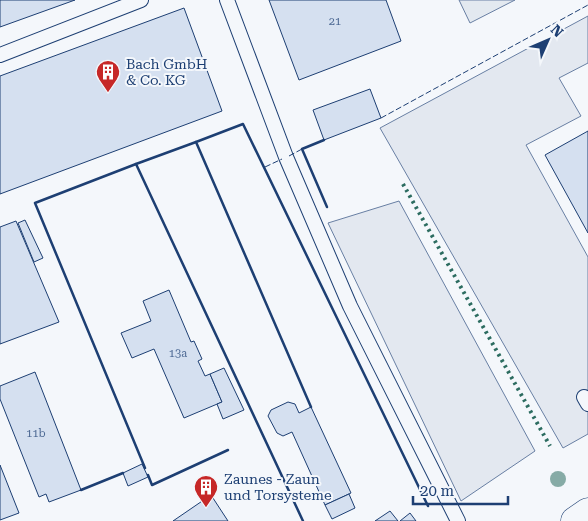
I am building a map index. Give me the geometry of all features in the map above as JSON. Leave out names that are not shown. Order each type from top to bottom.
[{"type":"main road","points":[[575,521],[588,512]]},
{"type":"lane","points":[[0,55],[141,0]]},
{"type":"lane","points":[[228,0],[286,157],[350,306],[458,521]]},
{"type":"shaded area","points":[[459,0],[515,0],[470,23]]},
{"type":"shaded area","points":[[588,16],[588,63],[559,78],[581,116],[526,145],[588,257],[588,434],[563,448],[380,128]]},
{"type":"shaded area","points":[[399,201],[535,451],[461,501],[328,223]]},
{"type":"building","points":[[0,0],[75,0],[0,27]]},
{"type":"building","points":[[269,0],[386,0],[401,41],[299,80]]},
{"type":"building","name":"Bach GmbH & Co. KG","points":[[184,8],[222,111],[0,194],[0,76]]},
{"type":"building","points":[[370,89],[381,118],[324,140],[313,110]]},
{"type":"building","points":[[588,131],[588,233],[545,155]]},
{"type":"building","points":[[25,220],[43,258],[34,262],[18,223]]},
{"type":"building","points":[[16,221],[59,322],[0,344],[0,227]]},
{"type":"building","points":[[169,290],[191,342],[194,341],[202,359],[198,361],[205,376],[210,374],[222,402],[184,418],[154,349],[132,358],[121,333],[151,321],[143,301]]},
{"type":"building","points":[[224,368],[244,410],[223,419],[217,404],[222,402],[210,374]]},
{"type":"building","points":[[35,372],[81,490],[49,502],[46,494],[39,497],[0,399],[0,386]]},
{"type":"building","points":[[288,402],[295,404],[299,413],[311,407],[351,493],[325,505],[292,432],[283,436],[277,433],[268,416],[271,410]]},
{"type":"building","points":[[142,464],[148,477],[128,486],[123,473]]},
{"type":"building","points":[[0,465],[19,513],[0,520]]},
{"type":"building","points":[[349,494],[355,508],[332,519],[325,505]]},
{"type":"building","name":"Zaunes - Zaun und Torsysteme","points":[[211,495],[228,521],[173,521]]},
{"type":"building","points":[[390,511],[398,521],[375,521]]},
{"type":"building","points":[[410,513],[416,521],[400,521]]},
{"type":"hedge","points":[[403,184],[550,446]]},
{"type":"fence","points":[[381,118],[588,5]]},
{"type":"fence","points":[[289,156],[302,149]]},
{"type":"fence","points":[[265,167],[282,159]]},
{"type":"wall","points":[[311,407],[196,142],[243,124],[428,506]]},
{"type":"wall","points":[[324,140],[302,149],[327,207]]},
{"type":"wall","points":[[196,142],[136,164],[303,521]]},
{"type":"wall","points":[[136,164],[35,203],[145,468]]},
{"type":"wall","points":[[148,475],[152,485],[228,450]]},
{"type":"wall","points":[[81,490],[123,473]]},
{"type":"place","name":"Bach GmbH & Co. KG","points":[[108,93]]},
{"type":"place","name":"Zaunes - Zaun und Torsysteme","points":[[206,508]]}]
